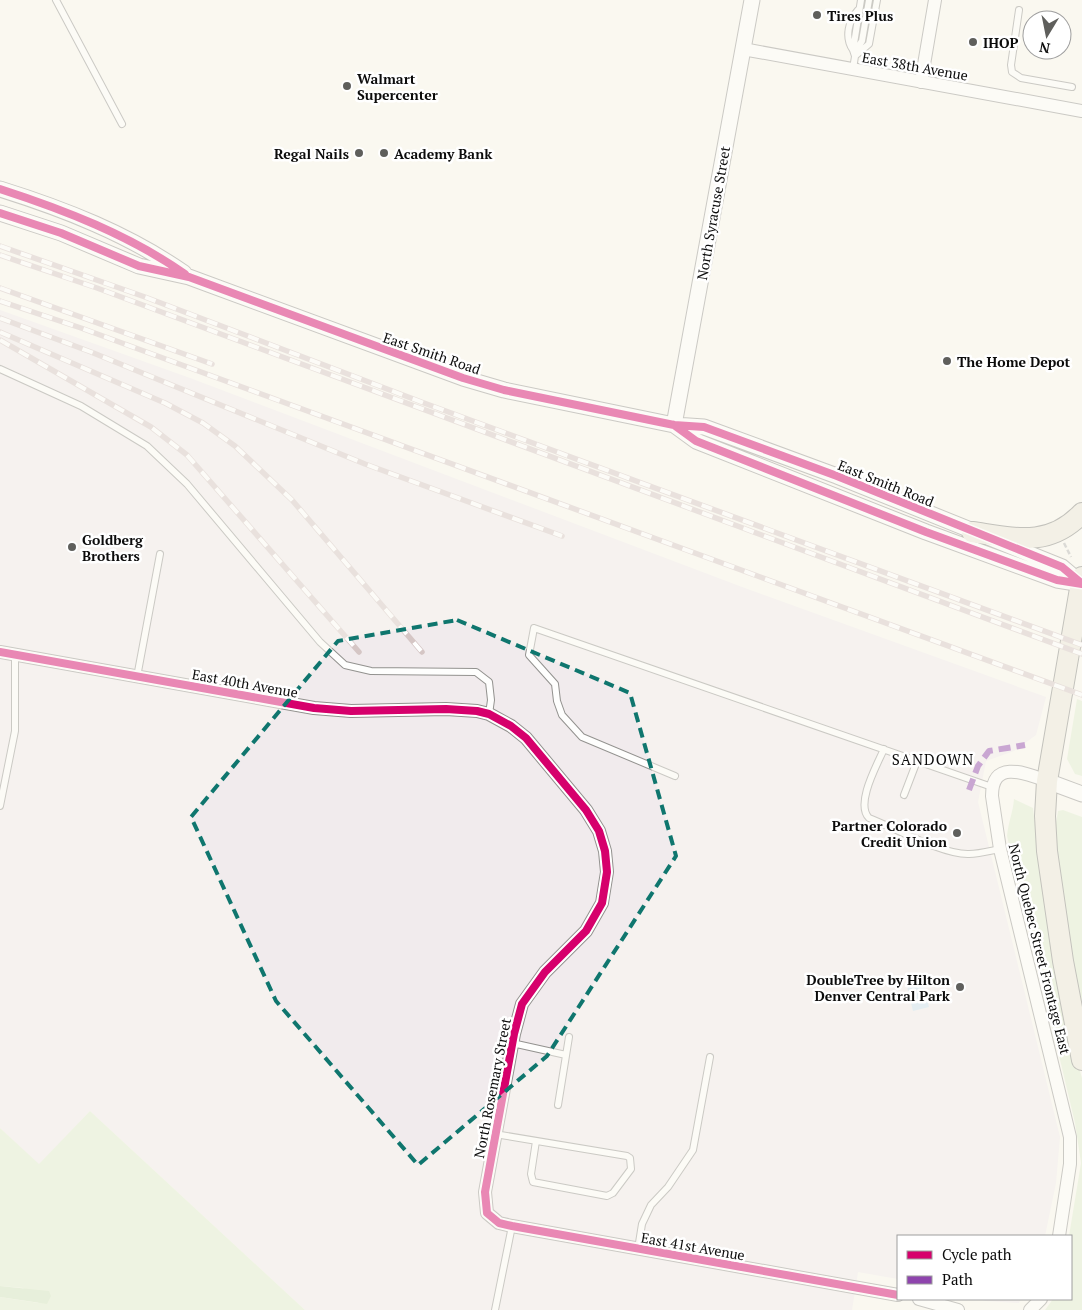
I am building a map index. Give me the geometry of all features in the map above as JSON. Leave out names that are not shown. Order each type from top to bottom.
[{"type":"main road","points":[[972,532],[1012,538],[1038,538],[1060,530],[1082,513]]},
{"type":"main road","points":[[1079,576],[1047,781],[1045,823],[1047,851],[1070,1001],[1082,1060]]},
{"type":"street","name":"North Syracuse Street","points":[[674,425],[752,0]]},
{"type":"street","points":[[920,82],[935,0]]},
{"type":"street","name":"East 38th Avenue","points":[[743,50],[1082,112]]},
{"type":"street","name":"East Smith Road","points":[[0,189],[79,217],[153,252],[189,277]]},
{"type":"street","name":"East Smith Road","points":[[0,213],[61,233],[140,266],[189,277],[463,378],[504,390],[674,425],[704,427],[777,453],[1062,567],[1079,576]]},
{"type":"street","name":"East Smith Road","points":[[674,425],[696,441],[926,532],[1057,580],[1079,576]]},
{"type":"street","name":"East 40th Avenue","points":[[0,652],[323,709],[351,711],[446,709],[477,711],[488,714]]},
{"type":"street","name":"North Rosemary Street","points":[[487,1213],[484,1198],[518,1016],[529,993],[545,972],[579,940],[598,912],[604,894],[606,861],[599,831],[586,810],[526,738],[511,726],[488,714]]},
{"type":"street","points":[[992,787],[996,778],[1007,771],[1027,773],[1082,794]]},
{"type":"street","name":"North Quebec Street Frontage East","points":[[992,787],[1000,848],[1070,1137],[1070,1164],[1058,1235]]},
{"type":"street","name":"East 41st Avenue","points":[[487,1213],[500,1223],[512,1226],[897,1295]]},
{"type":"street","points":[[923,1300],[958,1310]]},
{"type":"street","points":[[1030,1310],[1040,1300]]},
{"type":"lane","points":[[56,0],[122,124]]},
{"type":"lane","points":[[853,69],[861,0]]},
{"type":"lane","points":[[854,53],[862,41],[869,0]]},
{"type":"lane","points":[[854,53],[869,44],[877,0]]},
{"type":"lane","points":[[1020,10],[1011,64],[1012,72],[1021,78],[1072,88]]},
{"type":"lane","points":[[0,369],[80,406],[147,446],[187,484],[320,642],[345,665],[371,671],[476,672],[489,682],[491,700],[488,714]]},
{"type":"lane","points":[[137,677],[160,554]]},
{"type":"lane","points":[[675,776],[582,737],[562,715],[557,701],[555,684],[529,655],[534,628],[992,787]]},
{"type":"lane","points":[[0,806],[14,731],[15,655]]},
{"type":"lane","points":[[884,749],[864,798],[864,810],[870,818],[941,848],[961,854],[1000,848]]},
{"type":"lane","points":[[904,795],[917,761]]},
{"type":"lane","points":[[558,1105],[569,1037]]},
{"type":"lane","points":[[512,1043],[566,1054]]},
{"type":"lane","points":[[638,1249],[642,1224],[651,1205],[668,1187],[693,1150],[710,1057]]},
{"type":"lane","points":[[495,1134],[627,1156],[630,1158],[631,1169],[613,1193],[607,1196],[533,1182],[531,1174],[536,1141]]},
{"type":"lane","points":[[495,1310],[512,1226]]},
{"type":"path","points":[[1063,540],[1079,576]]},
{"type":"highlighted area","points":[[457,620],[630,693],[676,856],[547,1056],[418,1165],[276,1001],[191,817],[338,641]]},
{"type":"shaded area","points":[[0,310],[190,378],[742,587],[1046,697],[1036,735],[1014,751],[986,761],[978,802],[1060,1137],[1056,1183],[1045,1235],[897,1235],[897,1279],[858,1272],[852,1310],[305,1310],[90,1111],[39,1165],[0,1128]]},
{"type":"shaded area","points":[[983,1300],[1020,1300],[1019,1303]]},
{"type":"green space","points":[[1077,699],[1082,701],[1082,776],[1075,774],[1067,759]]},
{"type":"green space","points":[[1014,799],[1033,808],[1037,841],[1076,1057],[1082,1078],[1082,1310],[1045,1310],[1052,1300],[1072,1300],[1072,1235],[1069,1235],[1081,1163],[1075,1123],[1007,836]]},
{"type":"green space","points":[[1063,810],[1082,817],[1082,1016],[1054,835],[1058,811]]},
{"type":"green space","points":[[90,1111],[305,1310],[0,1310],[0,1297],[39,1303],[23,1288],[0,1286],[0,1128],[39,1164]]},
{"type":"green space","points":[[0,1286],[49,1291],[51,1296],[47,1304],[0,1297]]},
{"type":"water","points":[[922,978],[929,1007],[913,1011],[906,982]]},
{"type":"railway","points":[[0,246],[145,297],[424,403],[1082,645]]},
{"type":"railway","points":[[0,255],[97,288],[1082,654]]},
{"type":"railway","points":[[0,288],[212,364]]},
{"type":"railway","points":[[0,301],[81,328],[1082,695]]},
{"type":"railway","points":[[0,318],[91,352],[365,464],[562,536]]},
{"type":"railway","points":[[0,332],[165,403],[203,423],[235,446],[292,500],[422,652]]},
{"type":"railway","points":[[0,340],[151,427],[187,455],[359,652]]},
{"type":"marked path","points":[[969,790],[978,766],[989,751],[1025,745]]},
{"type":"cycle path","points":[[0,189],[96,225],[142,247],[185,274]]},
{"type":"cycle path","points":[[0,213],[61,233],[139,266],[189,277],[463,378],[504,390],[674,425],[704,427],[837,476],[1062,567],[1081,583]]},
{"type":"cycle path","points":[[674,425],[696,441],[926,532],[1057,580],[1082,584]]},
{"type":"cycle path","points":[[0,652],[314,708],[351,711],[446,709],[477,711],[489,714],[511,726],[526,738],[586,810],[599,831],[605,851],[607,872],[602,903],[586,931],[545,972],[522,1004],[514,1034],[485,1192],[487,1213],[499,1223],[512,1226],[897,1295]]},
{"type":"place","name":"Tires Plus","points":[[817,15]]},
{"type":"place","name":"IHOP","points":[[973,42]]},
{"type":"place","name":"Walmart Supercenter","points":[[347,86]]},
{"type":"place","name":"Regal Nails","points":[[359,153]]},
{"type":"place","name":"Academy Bank","points":[[384,153]]},
{"type":"place","name":"The Home Depot","points":[[947,361]]},
{"type":"place","name":"Goldberg Brothers","points":[[72,547]]},
{"type":"place","name":"Partner Colorado Credit Union","points":[[957,833]]},
{"type":"place","name":"DoubleTree by Hilton Denver Central Park","points":[[960,987]]},
{"type":"district","name":"SANDOWN","points":[[933,759]]}]
